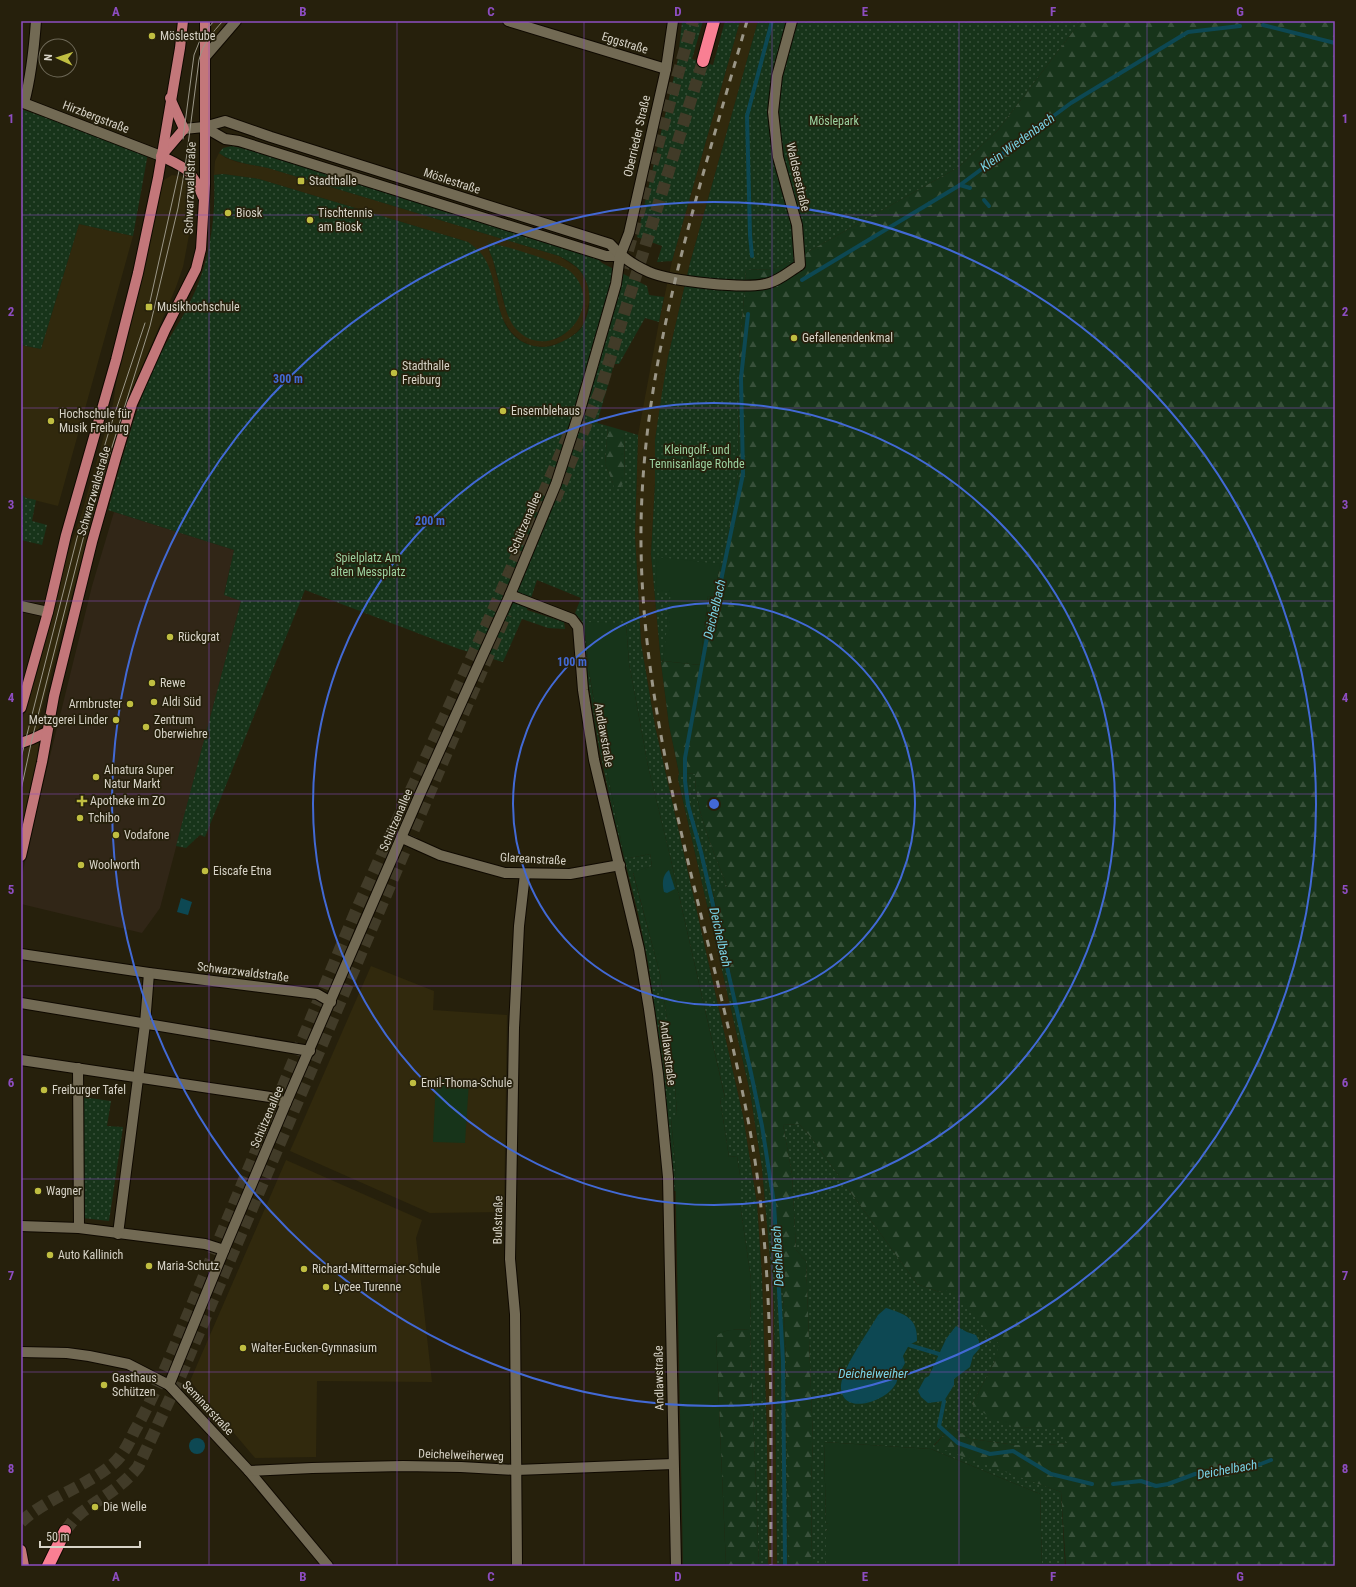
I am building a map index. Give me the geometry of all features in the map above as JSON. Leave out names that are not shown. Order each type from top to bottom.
[{"type":"highway","points":[[703,61],[714,21]]},
{"type":"highway","points":[[48,1566],[65,1531]]},
{"type":"main road","name":"Schwarzwaldstraße","points":[[21,708],[48,612],[66,535],[138,273],[161,156],[180,48],[183,21]]},
{"type":"main road","name":"Schwarzwaldstraße","points":[[21,856],[42,762],[52,701],[92,542],[132,404],[161,337],[196,269],[200,249],[204,199],[205,21]]},
{"type":"main road","points":[[170,98],[184,129],[161,156],[185,168],[196,179],[204,199]]},
{"type":"main road","points":[[21,743],[47,732]]},
{"type":"main road","points":[[21,1550],[24,1566]]},
{"type":"street","points":[[22,103],[30,73],[36,21]]},
{"type":"street","points":[[205,57],[236,21]]},
{"type":"street","name":"Eggstraße","points":[[508,21],[666,69]]},
{"type":"street","name":"Oberrieder Straße","points":[[620,256],[629,233],[666,69],[673,21]]},
{"type":"street","name":"Waldseestraße","points":[[777,280],[800,265],[797,225],[778,157],[773,112],[776,76],[792,21]]},
{"type":"street","name":"Hirzbergstraße","points":[[22,103],[161,156]]},
{"type":"street","name":"Möslestraße","points":[[184,129],[204,127],[225,121],[271,137],[610,244],[620,256],[651,273],[697,282],[732,285],[758,285],[777,280]]},
{"type":"street","name":"Möslestraße","points":[[204,127],[225,139],[239,141],[606,256],[620,256]]},
{"type":"street","points":[[268,150],[271,137]]},
{"type":"street","name":"Schützenallee","points":[[169,1385],[286,1103],[510,595],[556,484],[577,420],[616,284],[620,256]]},
{"type":"street","name":"Andlawstraße","points":[[510,595],[572,619],[578,627],[583,690],[594,760],[620,864],[639,949],[649,1009],[664,1128],[668,1177],[676,1566]]},
{"type":"street","points":[[21,606],[48,612]]},
{"type":"street","name":"Glareanstraße","points":[[402,838],[440,855],[505,873],[570,874],[620,864]]},
{"type":"street","name":"Bußstraße","points":[[517,1566],[514,1314],[510,1259],[514,1028],[519,926],[525,874]]},
{"type":"street","name":"Schwarzwaldstraße","points":[[21,954],[149,973],[317,994],[331,1002]]},
{"type":"street","points":[[118,1234],[138,1076],[149,973]]},
{"type":"street","points":[[21,1003],[310,1051]]},
{"type":"street","points":[[21,1060],[138,1076],[270,1097],[286,1103]]},
{"type":"street","points":[[78,1068],[79,1228]]},
{"type":"street","points":[[21,1226],[79,1228],[205,1244],[224,1250]]},
{"type":"street","name":"Seminarstraße","points":[[21,1352],[82,1355],[128,1364],[169,1385],[249,1471],[328,1566]]},
{"type":"street","name":"Deichelweiherweg","points":[[249,1471],[403,1466],[516,1470],[673,1464]]},
{"type":"shaded area","points":[[211,21],[229,21],[212,39]]},
{"type":"shaded area","points":[[740,21],[758,21],[690,263],[668,357],[655,440],[655,484],[651,554],[661,663],[669,725],[679,773],[678,779],[750,1092],[762,1168],[774,1304],[777,1566],[768,1566],[767,1438],[762,1277],[757,1204],[743,1116],[655,726],[641,643],[635,536],[638,435],[659,322],[672,261]]},
{"type":"shaded area","points":[[219,153],[226,158],[237,162],[268,168],[559,256],[581,272],[588,286],[590,299],[583,325],[577,332],[565,341],[546,347],[533,346],[521,341],[511,332],[502,318],[490,273],[468,242],[259,179],[223,174],[214,175],[215,161]],"holes":[[[488,243],[556,264],[569,271],[579,283],[566,333],[556,339],[541,341],[525,336],[516,329],[507,313],[492,257],[488,249]]]},
{"type":"shaded area","points":[[172,175],[186,177],[191,183],[193,192],[192,219],[183,267],[142,367],[118,434],[90,528],[40,715],[37,765],[21,842],[21,725],[51,619],[64,565],[82,512],[113,404],[119,363],[159,186],[164,180]]},
{"type":"shaded area","name":"Hochschule für Musik Freiburg","points":[[79,224],[133,236],[58,506],[26,498],[21,494],[21,345],[41,349]]},
{"type":"shaded area","name":"Zentrum Oberwiehre","points":[[114,512],[234,550],[224,594],[241,601],[160,908],[142,933],[21,904],[21,881],[31,833],[92,586]]},
{"type":"shaded area","name":"Emil-Thoma-Schule","points":[[371,966],[434,991],[433,1010],[507,1015],[504,1212],[430,1213],[290,1151]]},
{"type":"shaded area","name":"Lycee Turenne","points":[[286,1160],[422,1220],[416,1238],[432,1382],[317,1381],[316,1457],[255,1458],[190,1381]]},
{"type":"green space","points":[[682,21],[703,21],[692,59],[713,65],[725,21],[740,21],[672,261],[657,262],[662,246],[637,237],[678,59]]},
{"type":"green space","name":"Möslepark","points":[[758,21],[1081,21],[998,130],[959,167],[788,263],[773,269],[746,270],[739,361],[738,474],[724,562],[661,663],[651,554],[655,484],[655,440],[661,399],[668,357],[690,263]]},
{"type":"green space","points":[[1081,21],[1335,21],[1335,1566],[1066,1566],[1061,1492],[934,1446],[951,1427],[971,1439],[1016,1445],[1047,1445],[1067,1443],[1059,1429],[1015,1427],[992,1419],[972,1404],[994,1363],[999,1344],[951,1290],[939,1292],[917,1284],[810,1136],[799,1124],[783,1125],[792,1174],[796,1250],[806,1261],[813,1441],[811,1484],[812,1566],[788,1566],[786,1361],[784,1309],[776,1205],[762,1119],[713,892],[727,886],[706,831],[698,803],[695,774],[679,773],[669,725],[661,663],[663,661],[700,665],[708,596],[714,597],[720,564],[724,562],[738,474],[739,361],[746,270],[773,269],[788,263],[959,167],[998,130]]},
{"type":"green space","points":[[21,109],[148,153],[133,236],[79,224],[41,349],[21,345]]},
{"type":"green space","name":"Spielplatz Am alten Messplatz","points":[[232,146],[259,152],[598,259],[602,263],[647,286],[649,295],[664,297],[659,322],[645,318],[619,364],[614,364],[597,423],[608,426],[605,464],[613,483],[624,481],[625,431],[638,435],[635,535],[641,643],[655,726],[743,1116],[757,1204],[762,1277],[767,1438],[768,1566],[759,1566],[750,1330],[751,1279],[740,1204],[740,1175],[737,1156],[729,1157],[720,1099],[725,1097],[648,766],[629,663],[626,623],[584,623],[590,678],[602,747],[624,854],[630,858],[650,854],[652,866],[633,873],[660,974],[674,1071],[677,1114],[671,1120],[676,1191],[673,1191],[662,1056],[648,963],[638,913],[614,818],[599,747],[587,675],[583,623],[575,613],[581,598],[537,580],[527,610],[564,622],[565,629],[548,628],[522,619],[503,662],[459,649],[305,590],[205,837],[200,835],[186,848],[176,846],[241,601],[224,595],[234,550],[108,510],[145,388],[156,362],[190,302],[202,272],[207,256],[213,224],[214,175],[223,174],[259,179],[468,242],[482,254],[485,259],[490,270],[503,318],[508,328],[516,337],[527,344],[539,347],[555,345],[579,331],[588,312],[590,298],[585,278],[579,269],[559,256],[268,168],[236,161],[219,153],[223,148]]},
{"type":"green space","points":[[488,243],[531,254],[571,272],[581,286],[583,301],[580,316],[571,328],[559,337],[545,341],[530,339],[516,329],[506,310]]},
{"type":"green space","points":[[608,426],[625,431],[624,481],[620,489],[614,488],[605,464]]},
{"type":"green space","points":[[21,494],[26,498],[36,500],[32,521],[47,525],[42,545],[21,540]]},
{"type":"green space","points":[[657,557],[720,564],[714,597],[708,596],[700,665],[663,661],[671,592],[656,591]]},
{"type":"green space","points":[[584,622],[626,623],[629,663],[648,766],[725,1098],[720,1099],[729,1157],[737,1156],[740,1175],[740,1204],[751,1279],[750,1330],[727,1331],[716,1337],[726,1566],[683,1566],[675,1160],[671,1119],[677,1114],[674,1071],[660,974],[633,872],[652,866],[650,854],[630,858],[624,855],[602,747],[590,677]]},
{"type":"green space","points":[[679,773],[695,774],[698,803],[706,831],[727,886],[713,893],[762,1119],[776,1205],[784,1309],[786,1361],[788,1566],[777,1566],[774,1304],[762,1168],[750,1092],[678,779]]},
{"type":"green space","points":[[436,1079],[469,1081],[465,1143],[433,1142]]},
{"type":"green space","points":[[82,1097],[111,1101],[107,1126],[123,1127],[109,1221],[82,1218]]},
{"type":"green space","points":[[799,1124],[810,1136],[917,1284],[939,1292],[951,1289],[1000,1344],[994,1363],[972,1404],[1015,1427],[1059,1428],[1068,1443],[1016,1445],[971,1439],[951,1427],[934,1445],[1061,1492],[1065,1566],[1042,1566],[1040,1494],[931,1449],[824,1442],[826,1523],[828,1524],[828,1529],[826,1531],[826,1566],[812,1566],[811,1484],[813,1441],[806,1261],[796,1250],[792,1174],[783,1125]]},
{"type":"green space","points":[[729,1330],[750,1330],[759,1566],[726,1566],[716,1337],[719,1333]]},
{"type":"green space","points":[[824,1442],[931,1449],[1040,1494],[1042,1566],[826,1566],[826,1531],[828,1529],[828,1524],[826,1523]]},
{"type":"water","points":[[669,870],[675,889],[667,893],[664,892],[663,883],[665,874]]},
{"type":"water","points":[[181,898],[192,902],[188,915],[177,912]]},
{"type":"water","name":"Deichelweiher","points":[[886,1308],[899,1312],[913,1322],[917,1333],[917,1341],[909,1345],[903,1356],[905,1363],[898,1376],[896,1384],[890,1391],[875,1400],[866,1403],[857,1404],[849,1402],[844,1397],[841,1389],[849,1362],[878,1315]]},
{"type":"water","name":"Deichelweiher","points":[[956,1326],[976,1335],[980,1348],[973,1356],[970,1367],[954,1379],[954,1385],[944,1401],[928,1403],[921,1397],[918,1391],[925,1378],[929,1376],[946,1339]]},
{"type":"water","points":[[197,1438],[204,1443],[205,1446],[200,1453],[197,1454],[190,1449],[189,1446],[194,1439]]},
{"type":"waterway","points":[[752,256],[750,235],[747,116],[772,21]]},
{"type":"waterway","name":"Klein Wiedenbach","points":[[1263,25],[1335,43]]},
{"type":"waterway","name":"Klein Wiedenbach","points":[[802,280],[960,185],[1071,103],[1188,32],[1240,26]]},
{"type":"waterway","points":[[960,185],[970,188]]},
{"type":"waterway","points":[[984,200],[989,206]]},
{"type":"waterway","name":"Deichelbach","points":[[748,314],[741,378],[743,474],[718,595],[713,604],[685,758],[685,781],[688,805],[701,852],[751,1073],[762,1126],[774,1203],[783,1361],[785,1566]]},
{"type":"waterway","name":"Deichelbach","points":[[909,1345],[939,1354]]},
{"type":"waterway","name":"Deichelbach","points":[[944,1401],[939,1426],[958,1443],[990,1454],[1013,1451],[1051,1474],[1092,1484]]},
{"type":"waterway","name":"Deichelbach","points":[[1113,1484],[1141,1481],[1156,1486],[1168,1484],[1195,1474],[1253,1467],[1271,1460]]},
{"type":"tunnel","points":[[623,268],[693,21]]},
{"type":"tunnel","points":[[555,500],[600,391],[703,61]]},
{"type":"tunnel","points":[[21,1522],[43,1506],[91,1479],[114,1463],[126,1449],[148,1406],[169,1360],[355,913],[494,608],[569,434]]},
{"type":"tunnel","points":[[65,1531],[79,1514],[118,1487],[138,1467],[180,1377],[506,614]]},
{"type":"tram line","points":[[183,139],[194,55],[202,35],[214,21]]},
{"type":"tram line","points":[[21,790],[32,739],[83,539],[150,326],[178,208],[185,168],[199,60],[205,43],[223,21]]},
{"type":"tram line","points":[[149,306],[179,171]]},
{"type":"tram line","points":[[21,758],[77,538],[109,431],[145,323]]},
{"type":"railway","points":[[747,21],[692,215],[675,280],[661,346],[650,412],[643,478],[641,545],[645,619],[654,692],[667,764],[682,837],[734,1053],[749,1125],[758,1180],[764,1234],[770,1345],[771,1566]]},
{"type":"place","name":"Möslestube","points":[[152,36]]},
{"type":"place","name":"Stadthalle","points":[[301,181]]},
{"type":"place","name":"Biosk","points":[[228,213]]},
{"type":"place","name":"Tischtennis am Biosk","points":[[310,220]]},
{"type":"place","name":"Musikhochschule","points":[[149,307]]},
{"type":"place","name":"Gefallenendenkmal","points":[[794,338]]},
{"type":"place","name":"Stadthalle Freiburg","points":[[394,373]]},
{"type":"place","name":"Ensemblehaus","points":[[503,411]]},
{"type":"place","name":"Hochschule für Musik Freiburg","points":[[51,421]]},
{"type":"place","name":"Rückgrat","points":[[170,637]]},
{"type":"place","name":"Rewe","points":[[152,683]]},
{"type":"place","name":"Aldi Süd","points":[[154,702]]},
{"type":"place","name":"Armbruster","points":[[130,704]]},
{"type":"place","name":"Metzgerei Linder","points":[[116,720]]},
{"type":"place","name":"Zentrum Oberwiehre","points":[[146,727]]},
{"type":"place","name":"Alnatura Super Natur Markt","points":[[96,777]]},
{"type":"place","name":"Apotheke im ZO","points":[[82,801]]},
{"type":"place","name":"Tchibo","points":[[80,818]]},
{"type":"place","name":"Vodafone","points":[[116,835]]},
{"type":"place","name":"Woolworth","points":[[81,865]]},
{"type":"place","name":"Eiscafe Etna","points":[[205,871]]},
{"type":"place","name":"Emil-Thoma-Schule","points":[[413,1083]]},
{"type":"place","name":"Freiburger Tafel","points":[[44,1090]]},
{"type":"place","name":"Wagner","points":[[38,1191]]},
{"type":"place","name":"Auto Kallinich","points":[[50,1255]]},
{"type":"place","name":"Maria-Schutz","points":[[149,1266]]},
{"type":"place","name":"Richard-Mittermaier-Schule","points":[[304,1269]]},
{"type":"place","name":"Lycee Turenne","points":[[326,1287]]},
{"type":"place","name":"Walter-Eucken-Gymnasium","points":[[243,1348]]},
{"type":"place","name":"Gasthaus Schützen","points":[[104,1385]]},
{"type":"place","name":"Die Welle","points":[[95,1507]]},
{"type":"park label","name":"Kleingolf- und Tennisanlage Rohde","points":[[697,457]]}]
